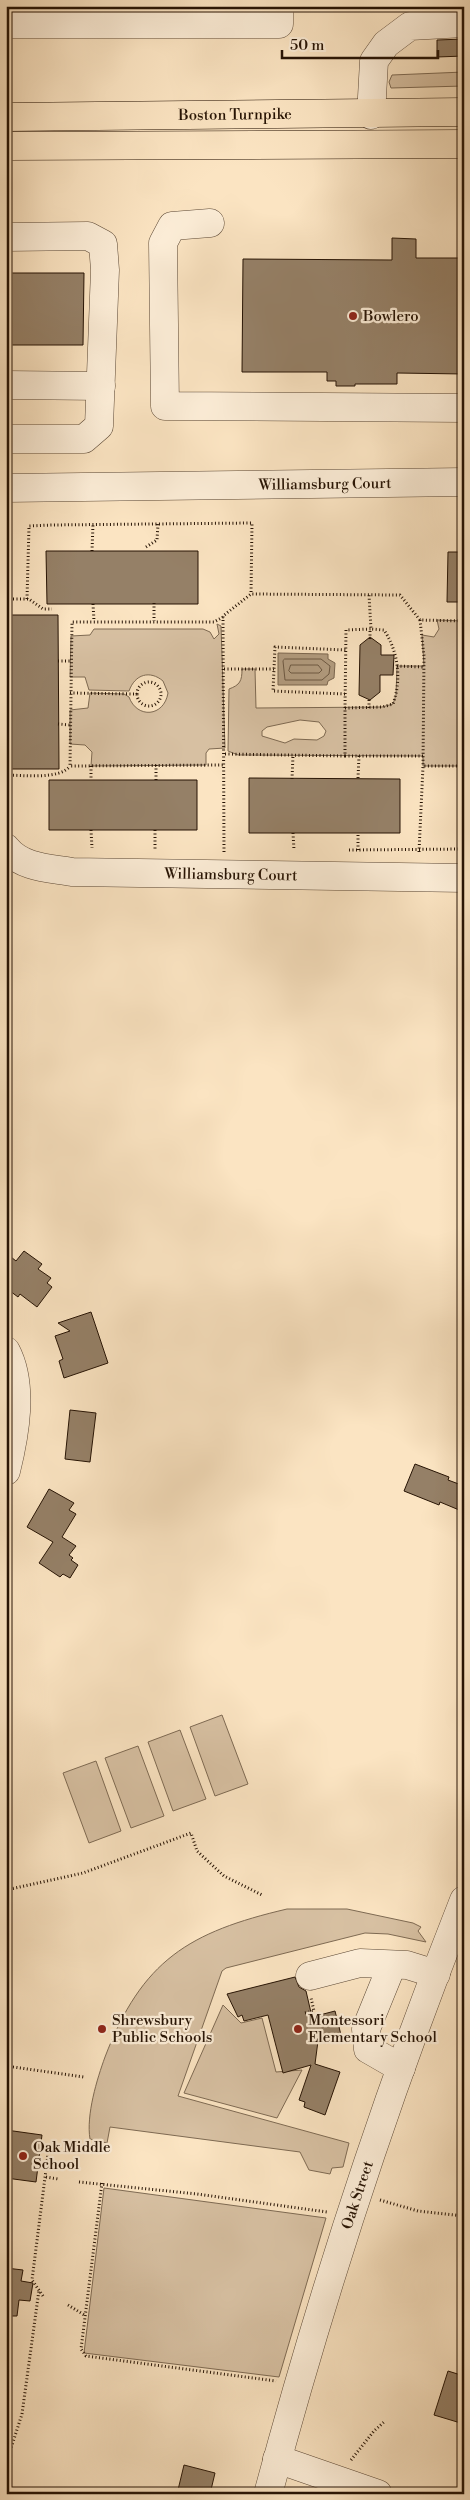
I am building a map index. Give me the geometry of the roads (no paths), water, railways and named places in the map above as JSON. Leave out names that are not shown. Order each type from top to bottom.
[{"type":"highway","name":"Boston Turnpike","points":[[6,117],[371,115],[464,112]]},
{"type":"highway","name":"Boston Turnpike","points":[[6,146],[464,144]]},
{"type":"street","points":[[6,24],[279,24],[279,6]]},
{"type":"street","points":[[371,115],[374,61],[386,44],[410,26],[464,23]]},
{"type":"street","points":[[210,223],[172,226],[163,243],[165,406],[464,408]]},
{"type":"street","points":[[6,237],[88,236],[103,244],[105,270],[99,426],[84,439],[6,439]]},
{"type":"street","points":[[6,385],[101,386]]},
{"type":"street","name":"Williamsburg Court","points":[[6,488],[464,482]]},
{"type":"street","name":"Williamsburg Court","points":[[6,848],[13,856],[26,864],[72,872],[464,878]]},
{"type":"street","points":[[6,1351],[14,1378],[15,1405],[11,1449],[6,1471]]},
{"type":"street","name":"Oak Street","points":[[268,2494],[358,2191],[401,2068],[464,1900]]},
{"type":"street","points":[[310,1976],[360,1963],[407,1966],[436,1974]]},
{"type":"street","points":[[392,1965],[360,2044],[401,2068]]},
{"type":"street","points":[[277,2459],[378,2494]]},
{"type":"water","points":[[278,653],[328,654],[328,659],[335,663],[334,678],[328,681],[327,685],[278,685]]},
{"type":"place","name":"Bowlero","points":[[353,316]]},
{"type":"place","name":"Shrewsbury Public Schools","points":[[102,2029]]},
{"type":"place","name":"Montessori Elementary School","points":[[298,2029]]},
{"type":"place","name":"Oak Middle School","points":[[23,2156]]}]
